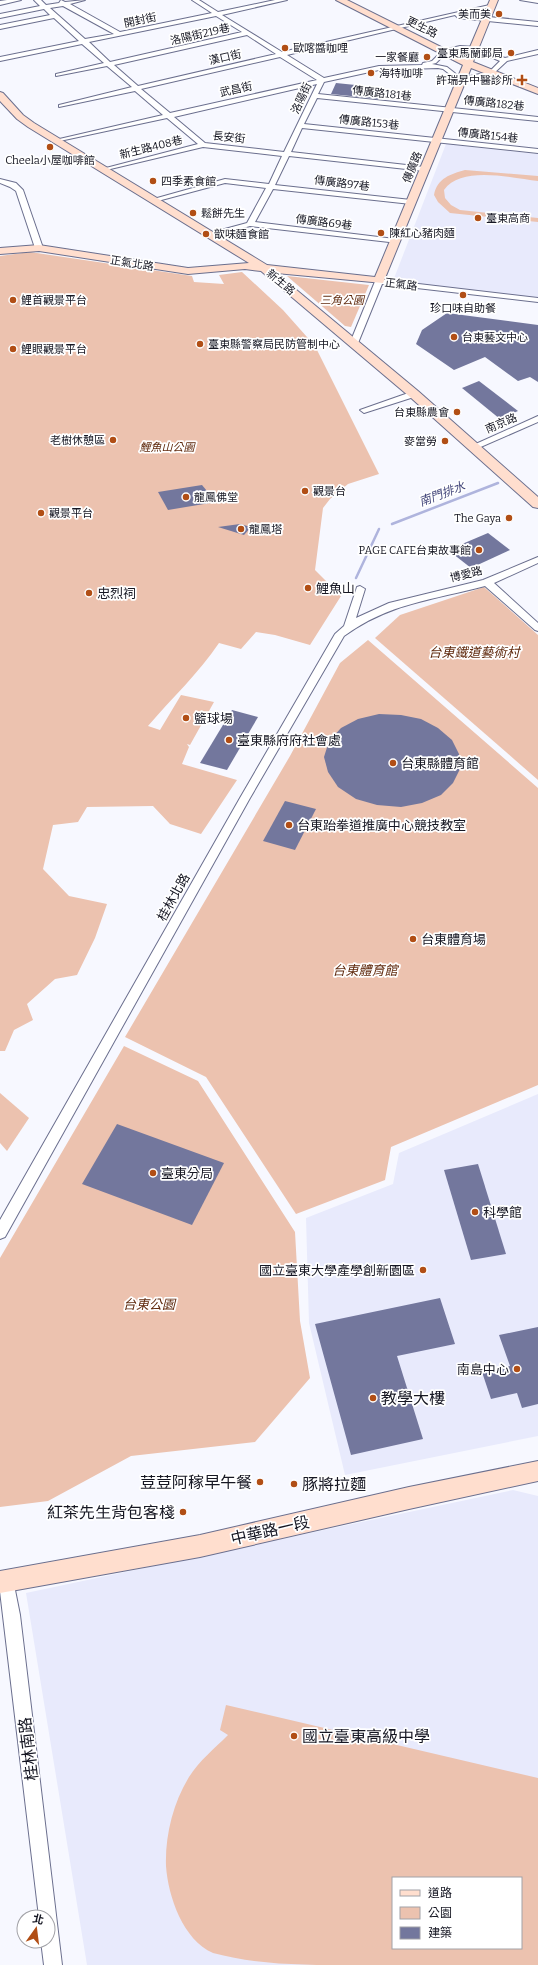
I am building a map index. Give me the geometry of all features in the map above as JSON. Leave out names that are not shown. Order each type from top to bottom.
[{"type":"street","points":[[0,3],[18,0]]},
{"type":"street","name":"長安街","points":[[37,0],[85,41],[166,115],[203,145],[424,169]]},
{"type":"street","points":[[0,16],[62,2],[82,0]]},
{"type":"street","name":"洛陽街","points":[[196,0],[219,13],[322,80],[301,126],[250,224]]},
{"type":"street","name":"開封街","points":[[0,59],[284,0]]},
{"type":"street","name":"更生路","points":[[340,0],[467,63],[538,91]]},
{"type":"street","points":[[523,0],[538,1]]},
{"type":"street","points":[[62,2],[119,34]]},
{"type":"street","name":"漢口街","points":[[61,106],[493,3]]},
{"type":"street","name":"傳廣路","points":[[354,343],[460,80],[493,3]]},
{"type":"street","points":[[447,15],[538,24]]},
{"type":"street","points":[[0,27],[55,16]]},
{"type":"street","name":"洛陽街219巷","points":[[58,75],[248,33]]},
{"type":"street","points":[[474,48],[483,55],[490,64],[491,72]]},
{"type":"street","points":[[420,65],[434,62],[445,51],[474,48],[499,59],[505,60],[538,52]]},
{"type":"street","points":[[445,51],[452,72],[460,80]]},
{"type":"street","points":[[460,80],[491,72],[505,60]]},
{"type":"street","points":[[420,65],[445,68],[460,80]]},
{"type":"street","name":"武昌街","points":[[58,141],[166,115],[379,68],[420,65]]},
{"type":"street","name":"新生路","points":[[0,95],[20,116],[58,141],[214,235],[264,268],[414,394],[538,504]]},
{"type":"street","name":"傳廣路181巷","points":[[314,96],[448,110]]},
{"type":"street","name":"傳廣路182巷","points":[[448,110],[538,119]]},
{"type":"street","name":"傳廣路153巷","points":[[301,126],[436,140]]},
{"type":"street","name":"傳廣路154巷","points":[[436,140],[538,151]]},
{"type":"street","name":"新生路408巷","points":[[104,170],[203,145]]},
{"type":"street","points":[[0,181],[13,185],[19,190],[39,248]]},
{"type":"street","name":"傳廣路97巷","points":[[154,200],[225,181],[411,202]]},
{"type":"street","points":[[214,235],[250,224]]},
{"type":"street","name":"傳廣路69巷","points":[[250,224],[395,241]]},
{"type":"street","name":"正氣北路","points":[[0,251],[39,248],[188,271],[244,266],[264,268]]},
{"type":"street","name":"正氣路","points":[[264,268],[538,300]]},
{"type":"street","points":[[364,410],[414,394]]},
{"type":"street","name":"南京路","points":[[474,447],[538,419]]},
{"type":"street","name":"博愛路","points":[[397,602],[487,582],[538,560]]},
{"type":"street","points":[[487,582],[538,628]]},
{"type":"street","points":[[349,626],[360,589]]},
{"type":"street","name":"桂林北路","points":[[0,1233],[245,798],[340,634],[349,626],[397,602]]},
{"type":"street","name":"中華路一段","points":[[3,1582],[200,1546],[409,1498],[538,1471]]},
{"type":"street","name":"桂林南路","points":[[3,1582],[12,1615],[47,1909]]},
{"type":"street","points":[[51,1949],[52,1965]]},
{"type":"shaded area","name":"臺東高商","points":[[446,144],[538,154],[538,298],[393,281]]},
{"type":"shaded area","name":"國立臺東大學產學創新園區","points":[[538,1094],[538,1436],[345,1475],[309,1323],[306,1218],[393,1184],[399,1153]]},
{"type":"shaded area","name":"國立臺東高級中學","points":[[513,1490],[538,1496],[538,1965],[87,1965],[26,1593]]},
{"type":"green space","points":[[465,170],[538,176],[538,181],[501,176],[474,175],[452,182],[444,190],[445,198],[451,205],[460,210],[538,218],[538,222],[450,213],[438,202],[434,195],[436,189],[438,184],[445,178]]},
{"type":"green space","name":"鯉魚山公園","points":[[30,252],[192,276],[194,282],[224,284],[219,275],[242,272],[283,310],[315,346],[379,474],[348,484],[330,499],[323,508],[315,570],[341,596],[310,645],[275,635],[256,632],[241,649],[219,643],[194,675],[148,726],[160,730],[181,695],[214,702],[190,745],[187,744],[189,747],[182,764],[237,780],[201,834],[170,824],[153,806],[87,807],[78,822],[53,825],[43,869],[69,896],[107,904],[95,938],[77,975],[55,979],[27,1004],[33,1020],[14,1030],[5,1051],[0,1051],[0,256]]},
{"type":"green space","name":"三角公園","points":[[287,276],[369,285],[351,327],[345,326]]},
{"type":"green space","name":"台東鐵道藝術村","points":[[484,587],[538,635],[538,780],[375,638],[400,615]]},
{"type":"green space","name":"台東體育館","points":[[368,640],[538,788],[538,1085],[391,1147],[385,1180],[296,1214],[206,1077],[125,1037],[290,756],[340,663]]},
{"type":"green space","name":"台東公園","points":[[124,1046],[198,1081],[295,1232],[300,1321],[310,1378],[255,1442],[131,1456],[48,1501],[0,1507],[0,1258]]},
{"type":"green space","points":[[0,1093],[29,1118],[7,1151],[0,1143]]},
{"type":"green space","points":[[226,1705],[538,1778],[538,1965],[282,1964],[230,1957],[213,1953],[202,1947],[185,1928],[174,1903],[167,1878],[167,1843],[174,1809],[183,1787],[202,1760],[228,1735],[220,1730]]},
{"type":"building","points":[[336,83],[385,88],[380,99],[331,94]]},
{"type":"building","points":[[447,313],[538,325],[538,382],[530,377],[518,381],[485,357],[454,370],[416,344],[422,330]]},
{"type":"building","points":[[479,381],[518,411],[500,419],[462,388]]},
{"type":"building","name":"龍鳳佛堂","points":[[202,485],[216,502],[168,510],[158,492]]},
{"type":"building","name":"龍鳳塔","points":[[240,524],[251,527],[244,535],[218,527]]},
{"type":"building","name":"PAGE CAFE台東故事館","points":[[488,533],[510,550],[471,568],[448,550]]},
{"type":"building","name":"臺東縣府府社會處","points":[[232,710],[258,717],[227,770],[200,763]]},
{"type":"building","name":"台東縣體育館","points":[[379,714],[401,715],[421,719],[438,728],[452,740],[459,754],[460,769],[453,783],[441,795],[422,803],[401,807],[377,805],[356,799],[338,787],[328,772],[324,757],[329,741],[341,728],[358,719]]},
{"type":"building","name":"台東跆拳道推廣中心競技教室","points":[[285,801],[316,809],[295,850],[263,841]]},
{"type":"building","name":"臺東分局","points":[[117,1124],[224,1163],[192,1225],[82,1184]]},
{"type":"building","name":"科學館","points":[[478,1164],[506,1254],[471,1260],[444,1170]]},
{"type":"building","name":"教學大樓","points":[[440,1298],[455,1344],[397,1356],[423,1439],[351,1455],[315,1324]]},
{"type":"building","name":"南島中心","points":[[538,1327],[538,1404],[522,1408],[517,1393],[491,1399],[482,1372],[510,1366],[499,1335]]},
{"type":"waterway","name":"南門排水","points":[[392,524],[498,483]]},
{"type":"waterway","name":"南門排水","points":[[356,578],[379,529]]},
{"type":"place","name":"美而美","points":[[499,14]]},
{"type":"place","name":"歐喀醬咖哩","points":[[285,48]]},
{"type":"place","name":"臺東馬蘭郵局","points":[[511,53]]},
{"type":"place","name":"一家餐廳","points":[[427,57]]},
{"type":"place","name":"海特咖啡","points":[[371,73]]},
{"type":"place","name":"許瑞昇中醫診所","points":[[522,80]]},
{"type":"place","name":"Cheela小屋咖啡館","points":[[50,147]]},
{"type":"place","name":"四季素食館","points":[[153,181]]},
{"type":"place","name":"鬆餅先生","points":[[193,213]]},
{"type":"place","name":"臺東高商","points":[[478,218]]},
{"type":"place","name":"陳紅心豬肉麵","points":[[381,233]]},
{"type":"place","name":"歆味麵食館","points":[[206,234]]},
{"type":"place","name":"珍口味自助餐","points":[[463,295]]},
{"type":"place","name":"鯉首觀景平台","points":[[13,300]]},
{"type":"place","name":"台東藝文中心","points":[[454,337]]},
{"type":"place","name":"臺東縣警察局民防管制中心","points":[[200,344]]},
{"type":"place","name":"鯉眼觀景平台","points":[[13,349]]},
{"type":"place","name":"台東縣農會","points":[[457,412]]},
{"type":"place","name":"老樹休憩區","points":[[113,440]]},
{"type":"place","name":"麥當勞","points":[[445,441]]},
{"type":"place","name":"觀景台","points":[[305,491]]},
{"type":"place","name":"龍鳳佛堂","points":[[186,497]]},
{"type":"place","name":"觀景平台","points":[[41,513]]},
{"type":"place","name":"The Gaya","points":[[509,518]]},
{"type":"place","name":"龍鳳塔","points":[[241,529]]},
{"type":"place","name":"PAGE CAFE台東故事館","points":[[479,550]]},
{"type":"place","name":"鯉魚山","points":[[308,588]]},
{"type":"place","name":"忠烈祠","points":[[89,593]]},
{"type":"place","name":"籃球場","points":[[186,718]]},
{"type":"place","name":"臺東縣府府社會處","points":[[229,740]]},
{"type":"place","name":"台東縣體育館","points":[[393,763]]},
{"type":"place","name":"台東跆拳道推廣中心競技教室","points":[[289,825]]},
{"type":"place","name":"台東體育場","points":[[413,939]]},
{"type":"place","name":"臺東分局","points":[[153,1173]]},
{"type":"place","name":"科學館","points":[[475,1212]]},
{"type":"place","name":"國立臺東大學產學創新園區","points":[[423,1270]]},
{"type":"place","name":"南島中心","points":[[517,1369]]},
{"type":"place","name":"教學大樓","points":[[373,1398]]},
{"type":"place","name":"荳荳阿稼早午餐","points":[[260,1482]]},
{"type":"place","name":"豚將拉麵","points":[[294,1484]]},
{"type":"place","name":"紅茶先生背包客棧","points":[[183,1512]]},
{"type":"place","name":"國立臺東高級中學","points":[[294,1736]]}]
